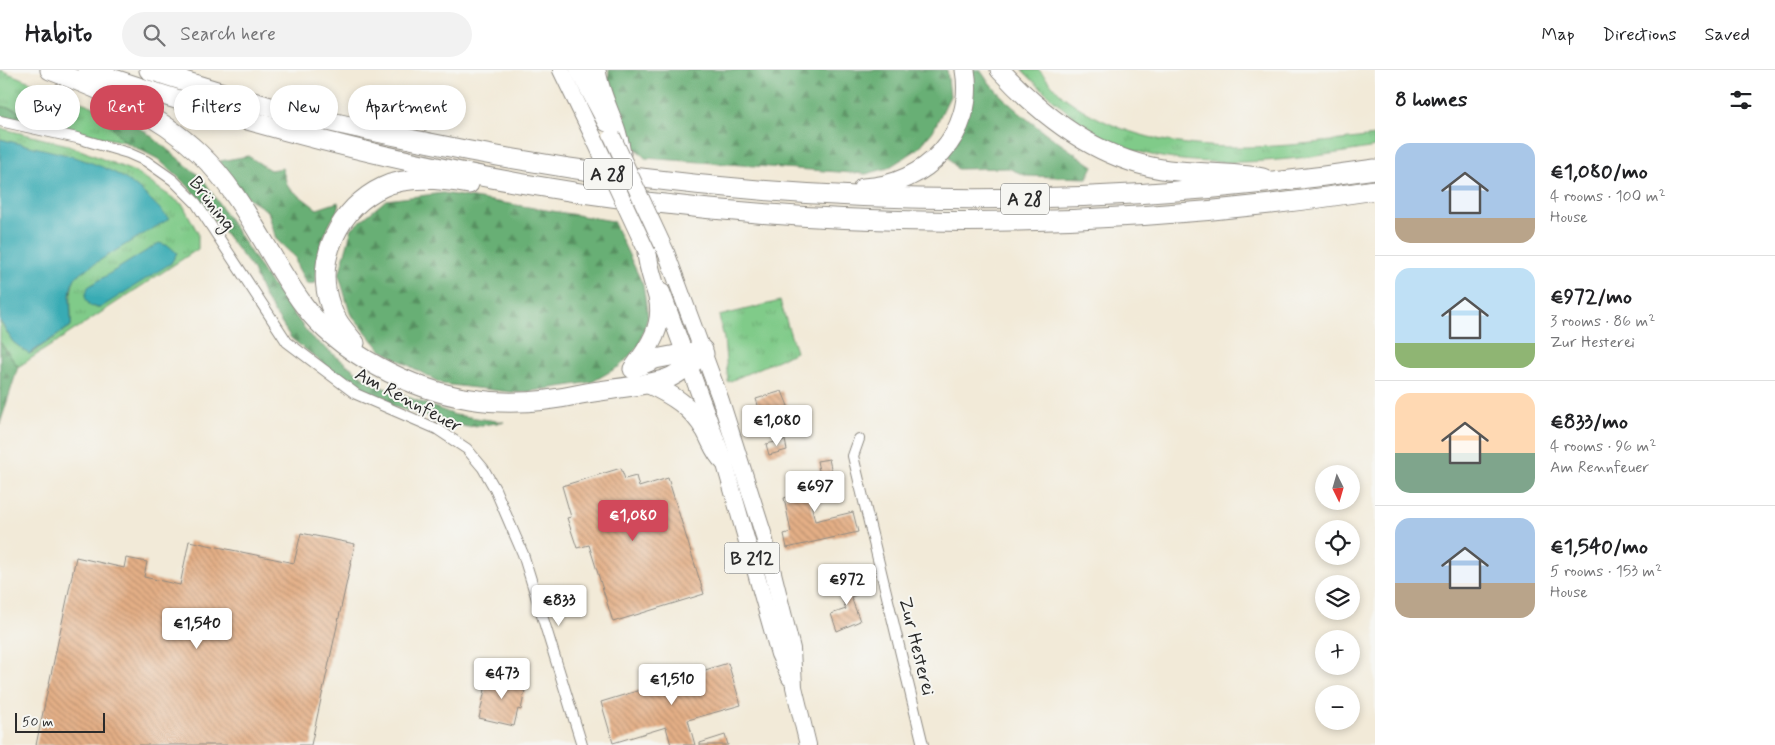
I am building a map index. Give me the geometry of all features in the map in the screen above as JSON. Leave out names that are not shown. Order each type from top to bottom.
[{"type":"highway","points":[[50,70],[135,107],[169,128],[199,153],[220,176],[239,202],[304,306],[329,333],[353,351],[386,370],[436,391],[470,399],[511,402],[540,401],[670,378],[695,356]]},
{"type":"highway","name":"A 28","points":[[88,70],[253,123],[406,160],[519,182],[732,210],[939,221],[1114,216],[1221,209],[1375,190]]},
{"type":"highway","name":"A 28","points":[[149,70],[276,108],[455,148],[540,164],[656,180],[771,191],[932,200],[1029,199],[1220,189],[1375,168]]},
{"type":"highway","points":[[596,70],[602,98],[618,142]]},
{"type":"highway","points":[[771,191],[787,184],[874,187],[912,176],[932,162],[956,131],[964,115],[967,94],[965,70]]},
{"type":"highway","points":[[1000,70],[1031,102],[1058,124],[1096,147],[1131,161],[1166,170],[1237,173],[1279,182]]},
{"type":"highway","points":[[386,370],[355,343],[340,326],[330,305],[326,287],[326,265],[331,241],[343,219],[362,200],[383,187],[405,181],[458,182],[495,189],[519,182]]},
{"type":"highway","points":[[633,369],[654,338],[659,314],[659,300],[648,267],[646,252]]},
{"type":"highway","points":[[602,390],[633,369],[655,359],[695,356]]},
{"type":"highway","points":[[648,383],[672,394],[693,411],[710,439],[716,454],[724,461]]},
{"type":"main road","name":"B 212","points":[[561,70],[695,356],[763,533],[792,649],[794,687]]},
{"type":"main road","name":"B 212","points":[[578,70],[618,142],[666,252],[780,654],[794,687],[808,745]]},
{"type":"street","name":"Brüning","points":[[0,121],[76,138],[128,153],[146,162],[173,180],[196,203],[226,251]]},
{"type":"street","name":"Am Rennfeuer","points":[[226,251],[287,342],[356,394],[437,429],[467,449],[482,468],[495,489],[523,554],[582,745]]},
{"type":"street","name":"Zur Hesterei","points":[[859,439],[853,456],[923,745]]},
{"type":"green space","points":[[0,70],[38,85],[15,85],[15,109],[0,106]]},
{"type":"green space","points":[[609,70],[947,70],[950,96],[933,131],[918,149],[888,168],[866,174],[645,158],[632,145],[608,81]]},
{"type":"green space","points":[[973,70],[980,70],[1003,98],[1017,111],[1093,166],[1087,178],[1027,176],[1008,168],[957,169],[945,152]]},
{"type":"green space","points":[[1022,70],[1039,70],[1064,97],[1103,120],[1139,134],[1177,143],[1257,147],[1375,136],[1375,147],[1277,160],[1205,162],[1171,159],[1139,152],[1099,134],[1064,109]]},
{"type":"green space","points":[[80,101],[90,105],[90,130],[114,130],[125,142],[63,130],[80,130]]},
{"type":"green space","points":[[0,106],[15,109],[15,119],[0,116]]},
{"type":"green space","points":[[0,128],[68,145],[135,172],[183,205],[198,233],[198,249],[18,367],[0,342],[0,321],[13,342],[30,354],[71,326],[71,296],[75,276],[83,160],[0,139]]},
{"type":"green space","points":[[114,130],[145,131],[203,179],[267,278],[311,337],[371,383],[455,415],[504,422],[467,427],[397,408],[352,387],[291,338],[265,298],[252,268],[188,186],[158,159],[125,142]]},
{"type":"green space","points":[[248,156],[270,170],[282,168],[288,187],[317,209],[338,202],[339,208],[325,235],[319,253],[316,283],[307,284],[297,266],[295,257],[276,239],[268,211],[240,190],[220,161]]},
{"type":"green space","points":[[443,193],[613,221],[643,285],[648,317],[639,346],[620,366],[592,382],[519,393],[442,384],[381,350],[350,313],[339,275],[352,228],[386,200]]},
{"type":"green space","points":[[780,301],[796,352],[728,382],[724,339],[719,316]]},
{"type":"green space","points":[[0,342],[18,367],[0,424]]},
{"type":"water","points":[[0,139],[60,153],[103,167],[124,178],[138,189],[169,219],[103,258],[75,278],[70,296],[71,326],[29,354],[13,342],[0,321]]},
{"type":"water","points":[[159,243],[169,246],[177,253],[171,263],[100,308],[90,306],[85,297],[88,287]]},
{"type":"building","points":[[782,391],[792,416],[764,424],[756,399]]},
{"type":"building","points":[[785,440],[787,450],[769,455],[766,444]]},
{"type":"building","points":[[829,459],[835,486],[821,489],[821,492],[809,495],[815,521],[853,512],[858,532],[787,548],[784,534],[791,532],[784,498],[794,495],[792,486],[821,480],[817,461]]},
{"type":"building","points":[[621,468],[625,479],[636,476],[639,487],[668,478],[704,594],[613,622],[589,545],[577,548],[567,518],[571,517],[562,486]]},
{"type":"building","points":[[301,533],[355,544],[311,745],[36,745],[76,557],[124,568],[126,558],[147,562],[144,577],[180,585],[189,541],[294,563]]},
{"type":"building","points":[[853,578],[859,594],[851,597],[860,621],[837,631],[831,614],[846,609],[836,585]]},
{"type":"building","points":[[728,663],[741,705],[688,720],[695,745],[671,745],[666,727],[613,743],[601,702]]},
{"type":"building","points":[[488,675],[524,682],[522,690],[525,690],[521,710],[518,709],[514,726],[479,718]]},
{"type":"building","points":[[725,735],[728,745],[700,745],[700,743]]}]
